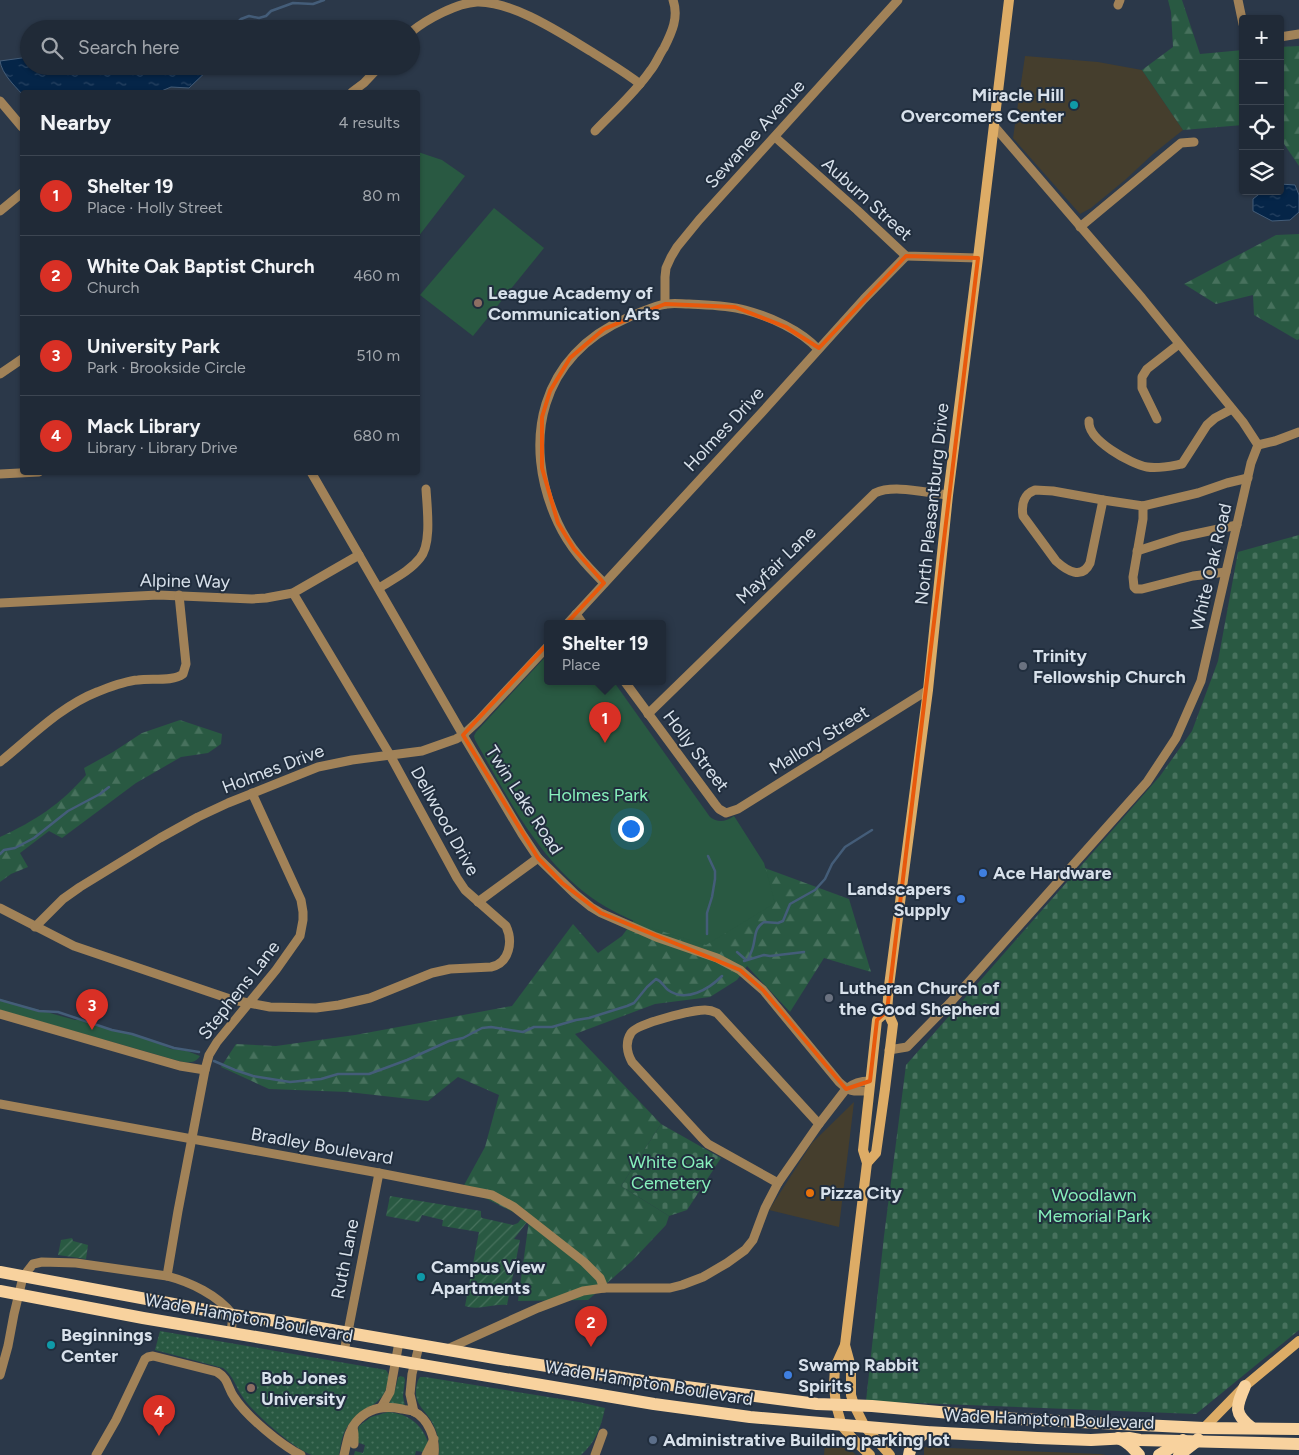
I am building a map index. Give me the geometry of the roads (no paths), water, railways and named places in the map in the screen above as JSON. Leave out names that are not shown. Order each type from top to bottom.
[{"type":"main road","name":"North Pleasantburg Drive","points":[[867,1163],[876,1153],[884,1098],[893,1024],[887,1011],[891,967],[928,690],[948,495],[1009,0]]},
{"type":"main road","name":"North Pleasantburg Drive","points":[[870,1455],[842,1426],[836,1404],[834,1386],[835,1367],[845,1345],[867,1163],[862,1150],[878,1020],[887,1011]]},
{"type":"main road","name":"Wade Hampton Boulevard","points":[[0,1272],[419,1346],[638,1380],[817,1404],[854,1405],[1018,1419],[1204,1428],[1299,1429]]},
{"type":"main road","name":"Wade Hampton Boulevard","points":[[0,1291],[231,1333],[654,1404],[716,1412],[842,1426],[926,1432],[1091,1440],[1123,1438],[1299,1444]]},
{"type":"main road","points":[[1159,1455],[1204,1428],[1245,1386],[1299,1341]]},
{"type":"main road","name":"North Pleasantburg Drive","points":[[845,1345],[850,1367],[851,1395],[854,1405],[865,1428],[890,1455]]},
{"type":"main road","points":[[493,1376],[495,1358]]},
{"type":"main road","points":[[1245,1386],[1237,1408],[1241,1418],[1252,1428]]},
{"type":"main road","points":[[716,1412],[718,1391]]},
{"type":"main road","points":[[794,1421],[795,1401]]},
{"type":"main road","points":[[1123,1438],[1204,1428]]},
{"type":"main road","points":[[1179,1455],[1197,1441],[1204,1428]]},
{"type":"main road","points":[[909,1455],[909,1450],[917,1438],[926,1432]]},
{"type":"main road","points":[[1123,1438],[1139,1455]]},
{"type":"street","points":[[595,131],[651,70],[669,38],[675,22],[676,11],[673,0]]},
{"type":"street","name":"Sewanee Avenue","points":[[665,304],[666,268],[677,247],[699,220],[898,0]]},
{"type":"street","points":[[1238,0],[1241,15]]},
{"type":"street","points":[[420,26],[464,4],[476,2],[495,4],[520,13],[560,33],[640,84]]},
{"type":"street","points":[[1284,36],[1299,34]]},
{"type":"street","points":[[354,90],[371,75]]},
{"type":"street","points":[[0,101],[20,124]]},
{"type":"street","points":[[994,126],[1142,298],[1243,422],[1258,446],[1299,432]]},
{"type":"street","name":"Auburn Street","points":[[775,137],[906,256],[978,258]]},
{"type":"street","points":[[1080,227],[1181,143],[1194,142]]},
{"type":"street","points":[[0,211],[20,195]]},
{"type":"street","name":"Holmes Drive","points":[[571,620],[759,416],[818,349],[906,256]]},
{"type":"street","points":[[604,583],[574,550],[558,523],[542,468],[542,417],[550,391],[570,358],[584,344],[604,329],[665,304],[716,305],[756,313],[786,327],[818,349]]},
{"type":"street","points":[[1157,419],[1141,385],[1142,374],[1179,344]]},
{"type":"street","points":[[0,374],[20,361]]},
{"type":"street","points":[[1088,421],[1089,429],[1112,451],[1145,467],[1164,468],[1182,464],[1207,425],[1215,418],[1232,409]]},
{"type":"street","name":"White Oak Road","points":[[889,1050],[908,1046],[950,1003],[1147,782],[1176,738],[1201,681],[1251,463],[1258,446]]},
{"type":"street","points":[[0,474],[20,473]]},
{"type":"street","name":"Twin Lake Road","points":[[313,475],[463,735],[538,858],[562,883],[596,910],[648,934],[722,960],[740,970],[763,990],[838,1082],[846,1089]]},
{"type":"street","points":[[1103,500],[1090,563],[1087,568],[1078,572],[1065,569],[1056,562],[1023,516],[1024,499],[1035,490],[1061,493],[1143,506],[1198,493],[1248,478]]},
{"type":"street","points":[[379,588],[406,571],[420,558],[424,551],[427,540],[426,489]]},
{"type":"street","name":"Mayfair Lane","points":[[648,714],[874,494],[882,490],[892,489],[948,495]]},
{"type":"street","points":[[1143,506],[1143,519],[1133,577],[1134,588],[1142,589],[1193,576],[1226,572]]},
{"type":"street","points":[[1137,551],[1181,538],[1237,525]]},
{"type":"street","name":"Alpine Way","points":[[0,603],[180,595],[266,598],[293,593],[360,555]]},
{"type":"street","name":"Dellwood Drive","points":[[0,908],[74,946],[233,1000],[270,1007],[316,1008],[339,1005],[370,998],[432,973],[450,969],[497,966],[504,961],[508,954],[510,941],[506,926],[465,890],[457,878],[390,755],[293,593]]},
{"type":"street","points":[[0,762],[56,717],[87,696],[127,682],[143,679],[175,678],[183,674],[186,664],[180,595]]},
{"type":"street","points":[[576,614],[581,620]]},
{"type":"street","name":"Holmes Drive","points":[[35,927],[63,899],[80,887],[198,817],[252,792],[299,773],[332,763],[422,751],[463,735],[544,650]]},
{"type":"street","name":"Holly Street","points":[[627,685],[715,804],[726,813]]},
{"type":"street","name":"Mallory Street","points":[[726,813],[738,809],[928,690]]},
{"type":"street","name":"Stephens Lane","points":[[167,1276],[209,1055],[217,1042],[276,970],[296,942],[302,928],[304,912],[296,888],[252,792]]},
{"type":"street","points":[[478,902],[538,858]]},
{"type":"street","points":[[778,1184],[708,1144],[701,1137],[632,1062],[627,1046],[631,1032],[640,1026],[693,1011],[712,1011],[819,1124]]},
{"type":"street","points":[[0,1014],[180,1066],[205,1070]]},
{"type":"street","points":[[445,1350],[563,1298],[604,1288],[670,1288],[702,1277],[727,1263],[745,1250],[753,1240],[765,1208],[778,1184],[819,1124],[846,1089],[859,1081],[869,1086]]},
{"type":"street","name":"Bradley Boulevard","points":[[0,1104],[379,1172],[492,1195],[514,1207],[578,1257],[596,1273],[604,1288]]},
{"type":"street","name":"Ruth Lane","points":[[344,1352],[379,1172]]},
{"type":"street","points":[[0,1375],[23,1277],[33,1264],[42,1262],[76,1263],[167,1276],[184,1282],[214,1297],[233,1314],[231,1333]]},
{"type":"street","points":[[382,1406],[390,1392],[399,1342]]},
{"type":"street","points":[[414,1412],[410,1394],[412,1374],[419,1346]]},
{"type":"street","points":[[96,1455],[116,1420],[145,1359],[153,1356],[223,1375],[234,1397],[248,1414],[301,1455]]},
{"type":"street","points":[[344,1455],[349,1433],[356,1422],[368,1412],[382,1406],[396,1407],[414,1412],[424,1421],[432,1432],[435,1445],[434,1455]]},
{"type":"street","points":[[352,1449],[353,1427]]},
{"type":"street","points":[[595,1455],[604,1433]]},
{"type":"street","points":[[426,1455],[434,1439]]},
{"type":"water","points":[[20,58],[20,75],[203,75],[189,88],[171,87],[164,90],[20,90],[20,92],[6,75],[0,61]]},
{"type":"water","points":[[1284,184],[1295,185],[1299,195],[1299,212],[1290,220],[1272,221],[1253,211],[1253,199],[1258,195],[1284,195]]},
{"type":"waterway","points":[[240,20],[249,16],[259,18],[266,16],[271,11],[293,3],[313,4],[324,0]]},
{"type":"waterway","points":[[0,854],[4,850],[15,848],[34,838],[68,811],[109,787]]},
{"type":"waterway","points":[[748,959],[753,948],[757,930],[761,924],[764,922],[778,923],[783,921],[790,904],[815,890],[825,879],[832,864],[845,847],[872,830]]},
{"type":"waterway","points":[[707,934],[707,913],[715,879],[715,871],[708,856]]},
{"type":"waterway","points":[[737,952],[745,959]]},
{"type":"waterway","points":[[744,961],[764,955],[804,952]]},
{"type":"waterway","points":[[214,1061],[253,1076],[290,1082],[321,1079],[338,1074],[369,1074],[407,1060],[449,1041],[463,1038],[482,1028],[491,1027],[523,1032],[534,1027],[552,1027],[589,1018],[627,1006],[634,1003],[656,979],[675,994],[690,995],[711,986],[722,976]]},
{"type":"waterway","points":[[0,1000],[39,1011],[58,1012],[174,1048],[199,1052]]},
{"type":"place","name":"Miracle Hill Overcomers Center","points":[[1074,105]]},
{"type":"place","name":"League Academy of Communication Arts","points":[[478,303]]},
{"type":"place","name":"Trinity Fellowship Church","points":[[1023,666]]},
{"type":"place","name":"Shelter 19","points":[[605,743]]},
{"type":"place","name":"Ace Hardware","points":[[983,873]]},
{"type":"place","name":"Landscapers Supply","points":[[961,899]]},
{"type":"place","name":"Lutheran Church of the Good Shepherd","points":[[829,998]]},
{"type":"place","name":"University Park","points":[[92,1030]]},
{"type":"place","name":"Pizza City","points":[[810,1193]]},
{"type":"place","name":"Campus View Apartments","points":[[421,1277]]},
{"type":"place","name":"Beginnings Center","points":[[51,1345]]},
{"type":"place","name":"White Oak Baptist Church","points":[[591,1347]]},
{"type":"place","name":"Swamp Rabbit Spirits","points":[[788,1375]]},
{"type":"place","name":"Bob Jones University","points":[[251,1388]]},
{"type":"place","name":"Mack Library","points":[[159,1436]]},
{"type":"place","name":"Administrative Building parking lot","points":[[653,1440]]},
{"type":"park label","name":"Holmes Park","points":[[598,795]]},
{"type":"park label","name":"White Oak Cemetery","points":[[671,1172]]},
{"type":"park label","name":"Woodlawn Memorial Park","points":[[1094,1205]]}]
